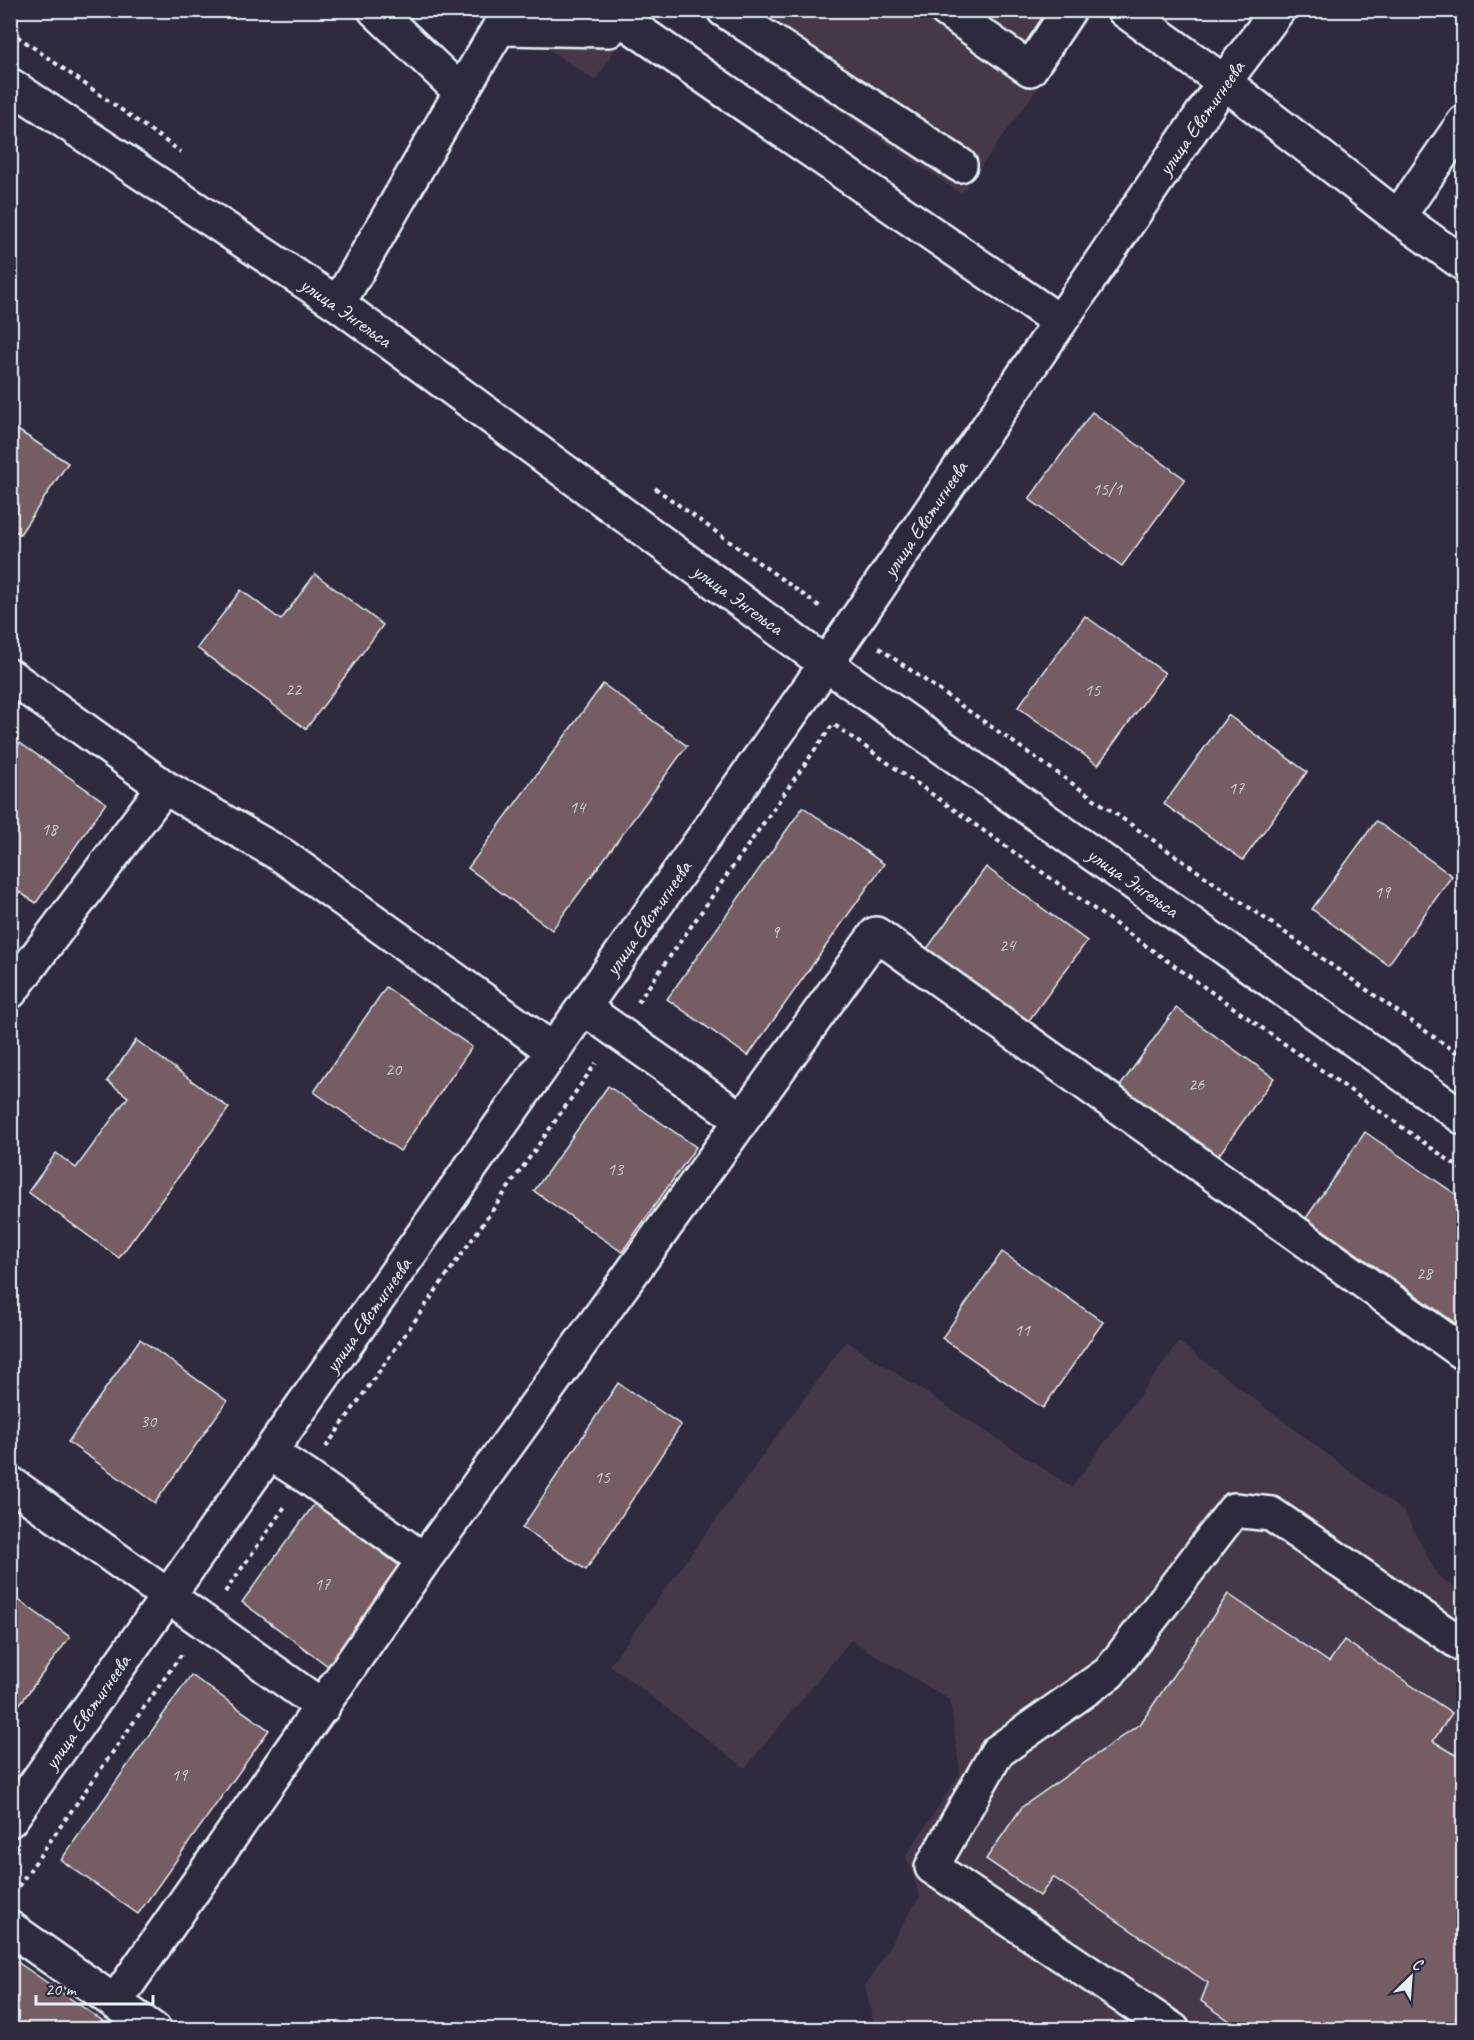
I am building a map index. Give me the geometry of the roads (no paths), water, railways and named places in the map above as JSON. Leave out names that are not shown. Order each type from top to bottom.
[{"type":"main road","points":[[375,10],[461,92]]},
{"type":"main road","points":[[724,10],[960,165]]},
{"type":"main road","points":[[946,10],[1030,69],[1069,10]]},
{"type":"main road","points":[[1124,10],[1224,82],[1398,217],[1464,264]]},
{"type":"main road","name":"улица Евстигнеева","points":[[10,1820],[826,664],[1224,82],[1278,10]]},
{"type":"main road","points":[[338,304],[499,28],[609,30],[620,14],[1060,322]]},
{"type":"main road","name":"улица Энгельса","points":[[10,85],[338,304],[826,664],[1464,1118]]},
{"type":"main road","points":[[1398,217],[1464,122]]},
{"type":"main road","points":[[10,676],[165,787],[282,856],[554,1051]]},
{"type":"main road","points":[[10,992],[165,787]]},
{"type":"main road","points":[[115,2002],[424,1560],[876,934],[1464,1353]]},
{"type":"main road","points":[[584,1008],[742,1120]]},
{"type":"main road","points":[[270,1453],[424,1560]]},
{"type":"main road","points":[[10,1483],[323,1707]]},
{"type":"main road","points":[[1173,2030],[932,1867],[997,1752],[1109,1673],[1234,1510],[1270,1514],[1464,1646]]},
{"type":"main road","points":[[10,1928],[154,2030]]}]
